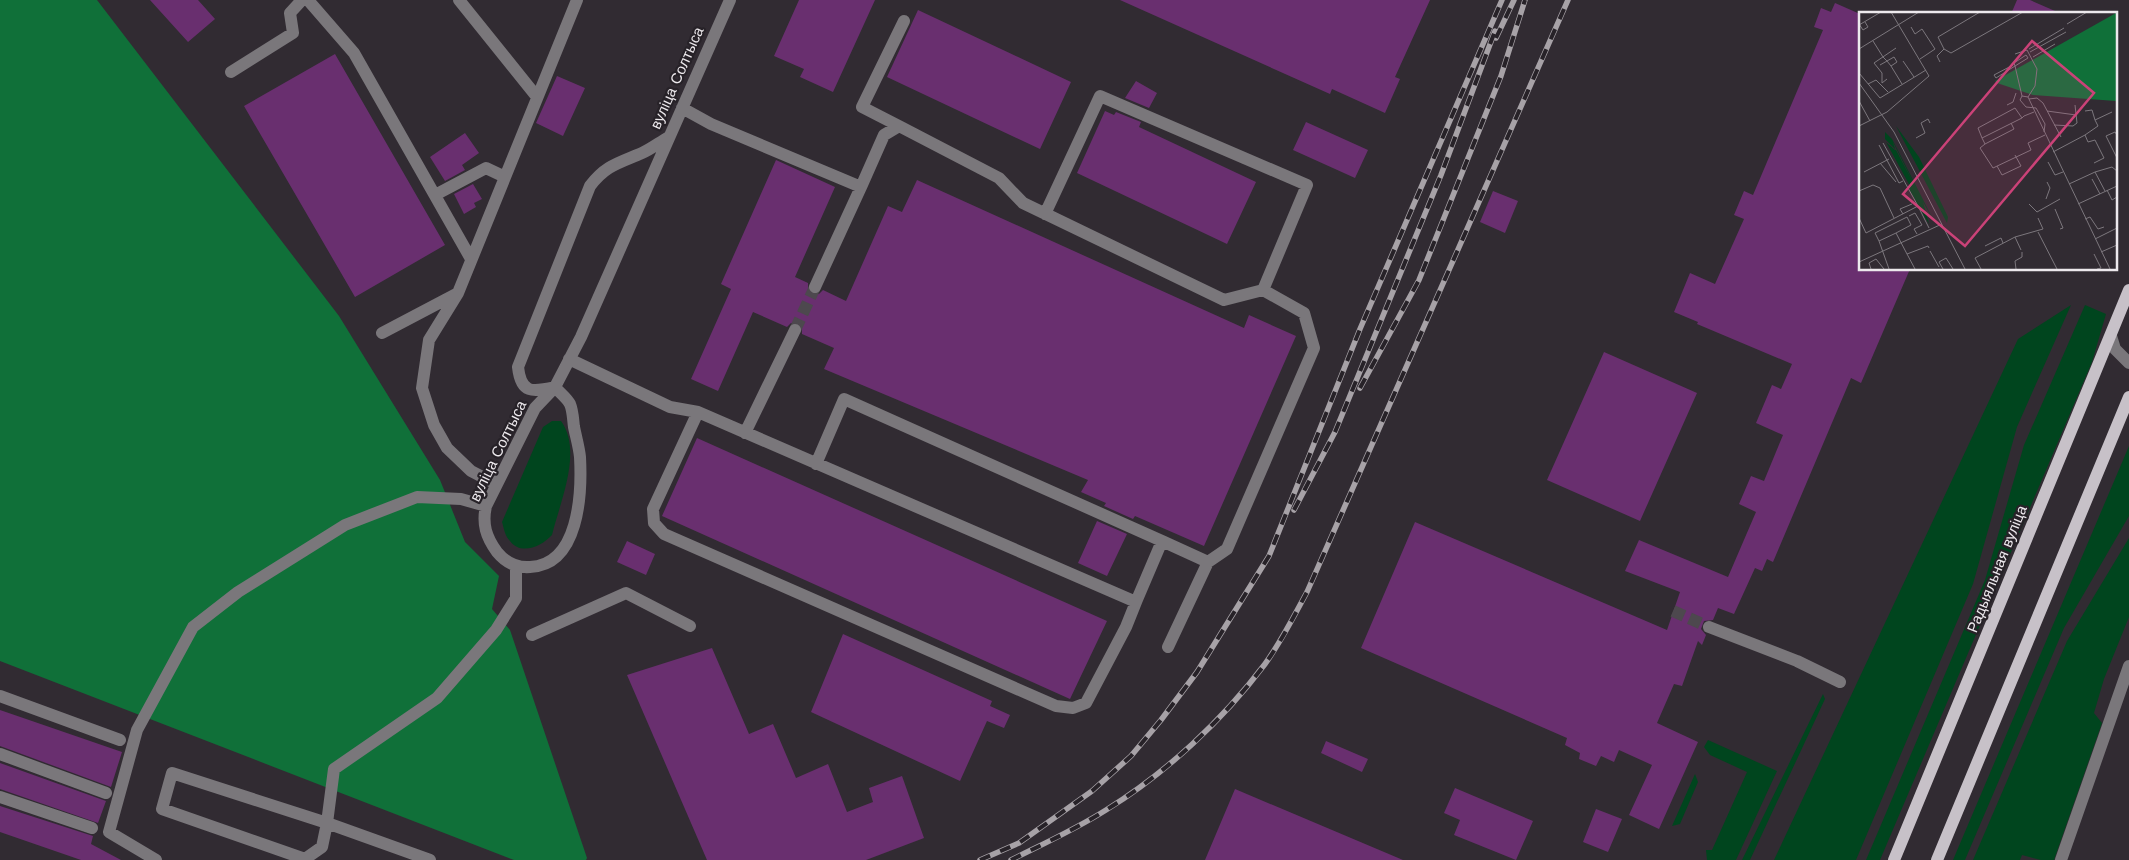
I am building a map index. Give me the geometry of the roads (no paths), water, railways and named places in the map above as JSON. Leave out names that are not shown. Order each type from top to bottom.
[{"type":"main road","name":"Радыяльная вуліца","points":[[1894,860],[2129,290]]},
{"type":"main road","points":[[1937,860],[2129,397]]},
{"type":"street","points":[[231,72],[293,33],[290,13],[302,0]]},
{"type":"street","points":[[308,0],[354,53],[471,259]]},
{"type":"street","points":[[459,0],[537,97]]},
{"type":"street","points":[[496,484],[470,471],[447,448],[434,425],[422,388],[429,340],[458,293],[577,0]]},
{"type":"street","name":"вуліца Солтыса","points":[[516,567],[499,555],[487,539],[484,518],[486,506],[535,408],[554,387],[581,337],[730,0]]},
{"type":"street","points":[[904,21],[862,106],[1000,178],[1023,203],[1224,300],[1263,290],[1304,313],[1314,348],[1227,549],[1208,562],[1168,647]]},
{"type":"street","points":[[1045,214],[1100,96],[1307,185],[1263,290]]},
{"type":"street","points":[[682,108],[711,124],[861,187]]},
{"type":"street","points":[[815,287],[884,135],[898,126]]},
{"type":"street","points":[[326,860],[322,847],[334,770],[437,698],[496,630],[516,598],[516,567],[533,567],[550,562],[566,546],[574,529],[578,505],[580,457],[570,404],[554,387],[535,391],[526,389],[520,379],[518,367],[590,186],[599,174],[608,167],[644,153],[669,137]]},
{"type":"street","points":[[436,196],[486,168],[505,176]]},
{"type":"street","points":[[382,332],[458,293]]},
{"type":"street","points":[[745,433],[795,330]]},
{"type":"street","points":[[2111,336],[2115,349],[2129,363]]},
{"type":"street","points":[[569,359],[670,407],[698,412],[1136,602]]},
{"type":"street","points":[[816,464],[844,399],[1208,562]]},
{"type":"street","points":[[698,412],[653,509],[654,523],[664,534],[1056,706],[1073,708],[1086,703],[1126,627],[1162,541]]},
{"type":"street","points":[[156,860],[109,832],[137,730],[193,627],[238,592],[346,526],[418,497],[461,499],[486,506]]},
{"type":"street","points":[[532,635],[626,592],[690,626]]},
{"type":"street","points":[[1709,627],[1797,661],[1840,682]]},
{"type":"street","points":[[2061,860],[2129,666]]},
{"type":"street","points":[[0,696],[120,740]]},
{"type":"street","points":[[0,754],[106,793]]},
{"type":"street","points":[[322,847],[305,859],[162,809],[172,773],[430,860]]},
{"type":"street","points":[[0,797],[92,828]]},
{"type":"tunnel","points":[[795,330],[815,287]]},
{"type":"tunnel","points":[[1673,611],[1709,627]]},
{"type":"railway","points":[[980,860],[1019,843],[1092,791],[1131,756],[1197,672],[1269,556],[1360,329],[1502,0]]},
{"type":"railway","points":[[1496,38],[1514,0]]},
{"type":"railway","points":[[1360,388],[1419,280],[1501,76],[1525,0]]},
{"type":"railway","points":[[1011,860],[1095,817],[1150,780],[1212,725],[1271,656],[1307,592],[1568,0]]},
{"type":"railway","points":[[1294,510],[1335,432],[1441,175],[1495,31]]}]
